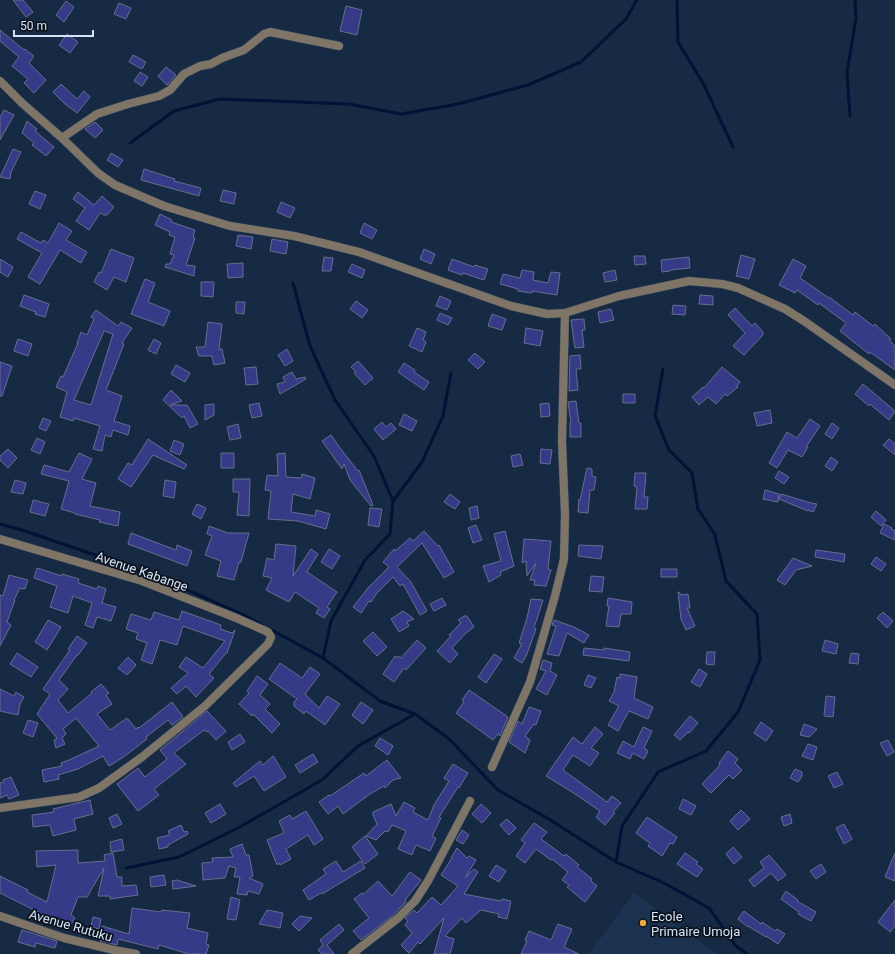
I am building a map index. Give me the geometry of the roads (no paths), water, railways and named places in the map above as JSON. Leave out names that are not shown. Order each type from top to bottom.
[{"type":"street","points":[[62,138],[97,114],[159,96],[170,90],[184,74],[200,66],[211,64],[222,58],[244,50],[264,34],[270,32],[340,46]]},
{"type":"street","points":[[0,81],[98,173],[115,185],[164,206],[230,226],[294,236],[359,252],[511,306],[547,314],[565,313],[619,296],[689,281],[730,286],[738,288],[785,309],[837,343],[895,386]]},
{"type":"street","points":[[492,767],[530,682],[564,559],[565,514],[562,442],[565,313]]},
{"type":"street","name":"Avenue Kabange","points":[[0,539],[142,581],[234,617],[268,632],[271,637],[268,644],[205,706],[142,757],[99,788],[79,797],[0,808]]},
{"type":"street","points":[[352,954],[398,918],[415,901],[428,881],[470,801]]},
{"type":"street","name":"Avenue Rutuku","points":[[0,916],[64,938],[136,954]]},
{"type":"waterway","points":[[130,143],[174,111],[220,99],[349,104],[401,114],[458,104],[528,85],[581,62],[626,19],[637,0]]},
{"type":"waterway","points":[[677,0],[678,42],[703,83],[733,147]]},
{"type":"waterway","points":[[850,116],[847,73],[856,18],[855,0]]},
{"type":"waterway","points":[[293,283],[310,346],[335,400],[374,456],[393,501],[390,534],[365,560],[331,621],[323,658]]},
{"type":"waterway","points":[[616,862],[622,826],[658,772],[706,751],[738,712],[760,660],[757,614],[726,581],[715,535],[698,509],[692,473],[669,450],[655,416],[663,369]]},
{"type":"waterway","points":[[393,501],[422,462],[443,416],[451,373]]},
{"type":"waterway","points":[[0,524],[25,531],[156,576],[244,615],[263,626]]},
{"type":"waterway","points":[[268,628],[323,658],[380,701],[415,714],[448,738],[498,790],[552,821],[616,862],[664,883],[709,908],[736,946],[747,954]]},
{"type":"waterway","points":[[126,868],[179,857],[238,828],[322,780],[358,746],[415,714]]},
{"type":"place","name":"Ecole Primaire Umoja","points":[[643,923]]}]
